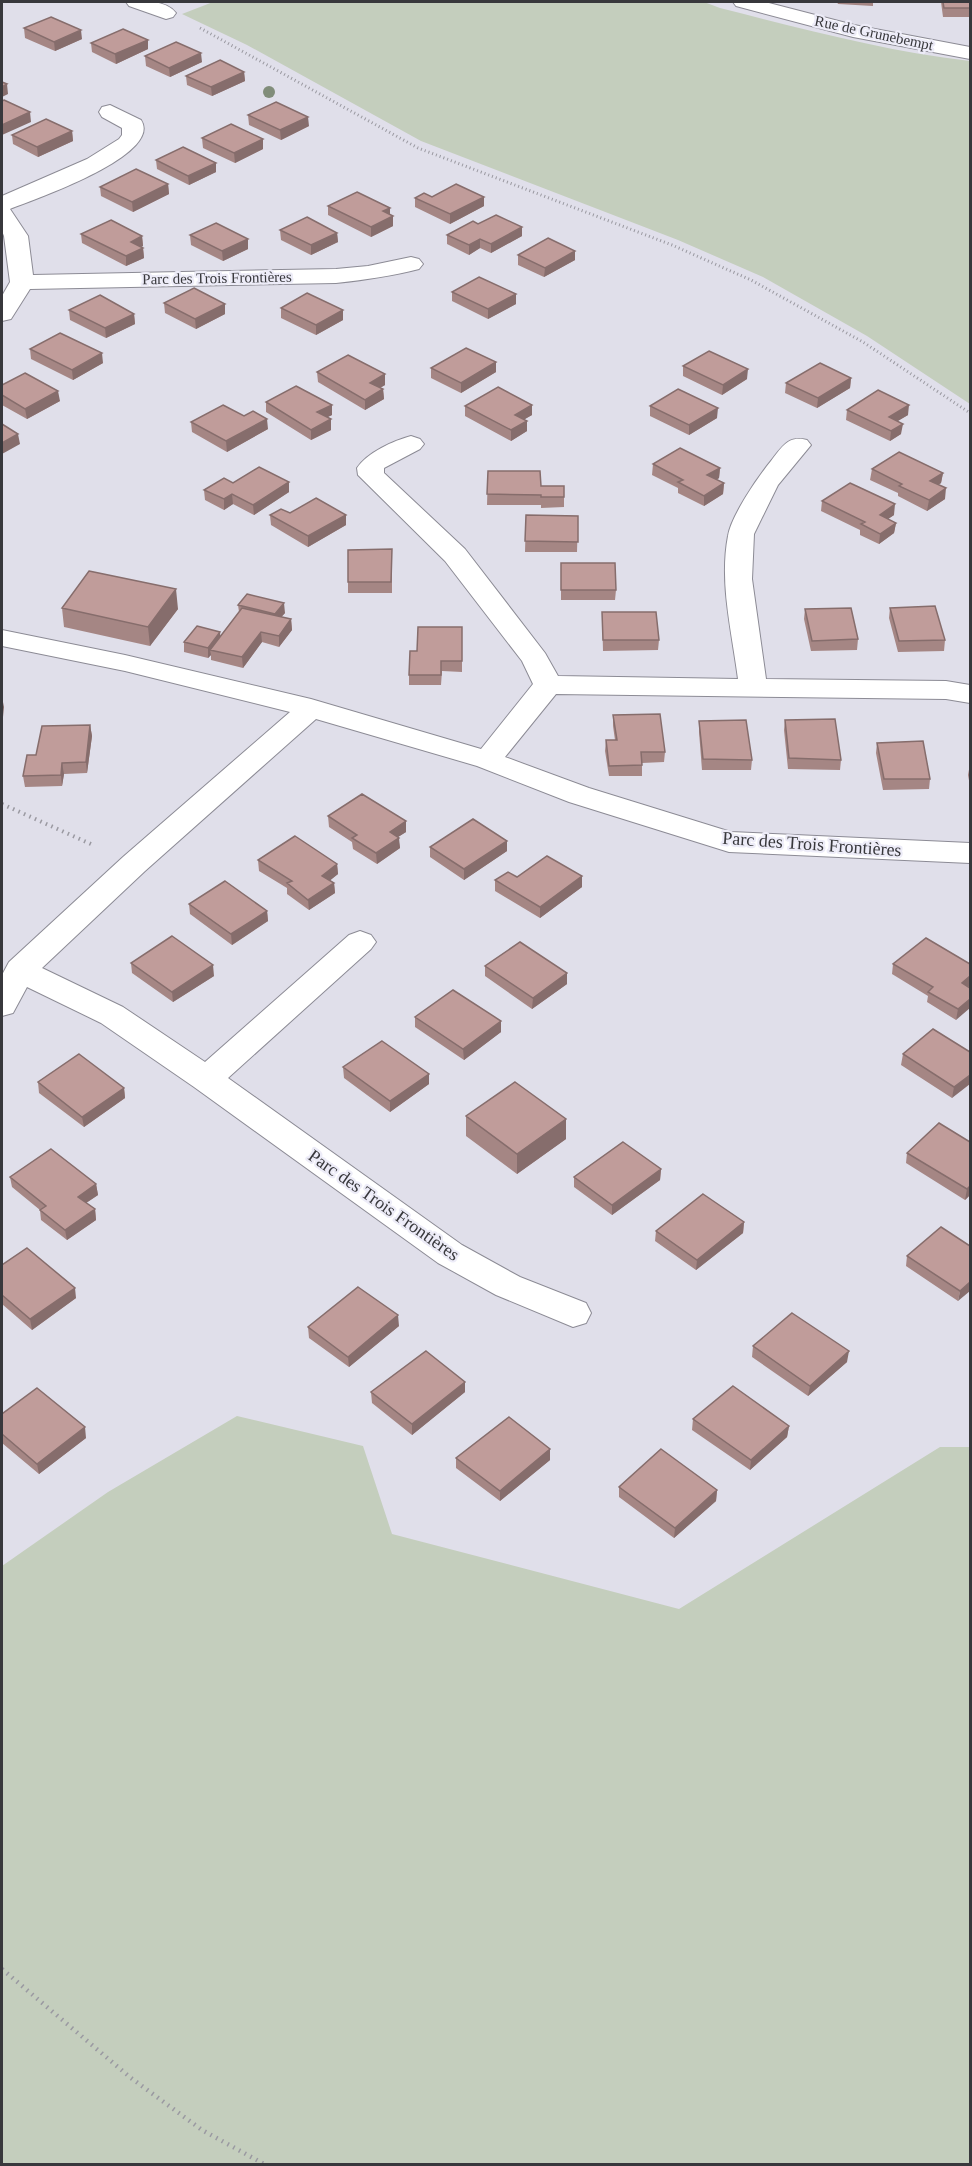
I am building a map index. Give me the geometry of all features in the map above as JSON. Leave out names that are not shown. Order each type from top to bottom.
[{"type":"street","points":[[136,2],[166,13]]},
{"type":"street","name":"Rue de Grunebempt","points":[[743,2],[853,31],[970,53]]},
{"type":"street","points":[[2,204],[91,166],[114,154],[128,143],[133,135],[133,125],[110,112]]},
{"type":"street","points":[[2,214],[16,236],[22,282],[2,314]]},
{"type":"street","name":"Parc des Trois Frontières","points":[[22,282],[336,276],[368,273],[411,264]]},
{"type":"street","points":[[411,444],[375,463],[370,468],[371,476],[454,555],[534,659],[548,685]]},
{"type":"street","points":[[753,687],[738,579],[741,534],[766,483],[798,445]]},
{"type":"street","name":"Parc des Trois Frontières","points":[[2,638],[125,663],[311,708],[487,760],[579,795],[729,842],[970,853]]},
{"type":"street","points":[[548,685],[946,690],[970,694]]},
{"type":"street","points":[[487,760],[548,685]]},
{"type":"street","name":"Parc des Trois Frontières","points":[[7,992],[134,864],[311,708]]},
{"type":"street","points":[[206,1079],[261,1033],[360,942]]},
{"type":"street","name":"Parc des Trois Frontières","points":[[7,992],[112,1015],[206,1079],[450,1254],[508,1286],[573,1313]]},
{"type":"path","points":[[166,13],[237,45],[410,145],[672,245],[760,284],[881,352],[970,413]]},
{"type":"path","points":[[2,804],[134,864]]},
{"type":"path","points":[[2,1969],[131,2078],[202,2130],[264,2164]]},
{"type":"green space","points":[[213,2],[704,2],[844,39],[970,61],[970,404],[867,336],[763,277],[678,240],[421,141],[247,45],[182,14]]},
{"type":"green space","points":[[237,1416],[363,1446],[392,1534],[679,1609],[940,1447],[970,1447],[970,2164],[2,2164],[2,1566],[108,1492]]},
{"type":"building","points":[[943,2],[970,2],[970,8],[944,8]]},
{"type":"building","points":[[51,17],[81,30],[54,42],[24,28]]},
{"type":"building","points":[[123,29],[148,40],[115,54],[91,43]]},
{"type":"building","points":[[176,42],[201,53],[169,68],[145,56]]},
{"type":"building","points":[[220,60],[244,72],[211,87],[186,76]]},
{"type":"building","points":[[2,101],[30,112],[2,125]]},
{"type":"building","points":[[276,102],[308,117],[280,130],[248,115]]},
{"type":"building","points":[[46,119],[72,131],[37,147],[12,135]]},
{"type":"building","points":[[231,124],[263,139],[234,153],[202,138]]},
{"type":"building","points":[[183,147],[216,163],[188,176],[156,160]]},
{"type":"building","points":[[136,169],[168,184],[132,202],[100,187]]},
{"type":"building","points":[[456,184],[484,197],[450,214],[415,198],[424,193],[432,197]]},
{"type":"building","points":[[357,192],[390,208],[383,211],[393,216],[371,227],[328,206]]},
{"type":"building","points":[[496,215],[522,227],[491,244],[480,239],[469,245],[447,235],[473,221],[478,224]]},
{"type":"building","points":[[307,217],[337,233],[311,245],[280,230]]},
{"type":"building","points":[[111,220],[142,236],[131,242],[143,248],[126,256],[81,234]]},
{"type":"building","points":[[216,223],[248,239],[222,251],[190,235]]},
{"type":"building","points":[[548,238],[575,251],[545,268],[518,255]]},
{"type":"building","points":[[479,277],[516,294],[488,309],[452,292]]},
{"type":"building","points":[[194,288],[225,304],[195,319],[164,303]]},
{"type":"building","points":[[307,293],[343,310],[316,325],[281,308]]},
{"type":"building","points":[[100,295],[134,314],[105,328],[69,310]]},
{"type":"building","points":[[60,333],[102,353],[72,370],[30,349]]},
{"type":"building","points":[[466,348],[496,362],[461,383],[431,368]]},
{"type":"building","points":[[709,351],[748,369],[723,385],[683,366]]},
{"type":"building","points":[[348,355],[385,374],[370,383],[383,389],[365,400],[317,372]]},
{"type":"building","points":[[820,363],[851,378],[818,398],[786,383]]},
{"type":"building","points":[[25,373],[58,391],[25,409],[2,395],[2,385]]},
{"type":"building","points":[[296,386],[332,405],[317,412],[331,419],[311,430],[266,402]]},
{"type":"building","points":[[498,387],[532,405],[515,415],[527,421],[511,430],[465,406]]},
{"type":"building","points":[[678,389],[718,408],[689,425],[650,406]]},
{"type":"building","points":[[878,390],[909,405],[889,417],[903,424],[891,431],[847,410]]},
{"type":"building","points":[[223,405],[244,416],[253,411],[267,419],[226,441],[191,422]]},
{"type":"building","points":[[2,424],[18,434],[2,443]]},
{"type":"building","points":[[680,448],[720,468],[707,475],[724,483],[704,496],[678,482],[683,480],[653,464]]},
{"type":"building","points":[[899,452],[943,473],[930,481],[946,488],[929,500],[899,486],[902,484],[872,469]]},
{"type":"building","points":[[259,467],[289,482],[253,505],[232,494],[224,499],[204,490],[224,478],[233,483]]},
{"type":"building","points":[[488,471],[540,471],[541,486],[564,486],[564,497],[487,494]]},
{"type":"building","points":[[850,483],[895,504],[880,515],[896,523],[880,534],[861,524],[865,522],[822,501]]},
{"type":"building","points":[[316,498],[346,515],[308,536],[270,515],[281,509],[290,513]]},
{"type":"building","points":[[526,515],[578,516],[578,542],[525,541]]},
{"type":"building","points":[[392,549],[391,582],[348,582],[348,550]]},
{"type":"building","points":[[561,563],[615,563],[616,590],[561,590]]},
{"type":"building","points":[[89,571],[176,589],[148,627],[62,608]]},
{"type":"building","points":[[247,594],[284,603],[275,614],[238,605]]},
{"type":"building","points":[[935,606],[945,640],[899,641],[890,608]]},
{"type":"building","points":[[242,608],[291,619],[279,636],[261,632],[242,657],[210,650]]},
{"type":"building","points":[[851,608],[858,639],[812,641],[805,609]]},
{"type":"building","points":[[602,612],[656,612],[659,640],[603,640]]},
{"type":"building","points":[[197,626],[220,632],[208,648],[184,642]]},
{"type":"building","points":[[418,627],[462,627],[462,661],[441,661],[441,675],[409,675],[410,651],[417,651]]},
{"type":"building","points":[[660,714],[665,752],[641,752],[642,765],[609,766],[606,740],[617,740],[613,715]]},
{"type":"building","points":[[835,719],[841,760],[789,758],[785,720]]},
{"type":"building","points":[[746,720],[752,760],[703,759],[699,721]]},
{"type":"building","points":[[90,725],[86,762],[62,763],[61,775],[23,776],[27,755],[36,755],[42,726]]},
{"type":"building","points":[[923,741],[930,779],[884,779],[877,743]]},
{"type":"building","points":[[362,794],[406,821],[390,832],[399,838],[376,853],[352,838],[357,835],[328,816]]},
{"type":"building","points":[[473,819],[507,841],[464,869],[430,847]]},
{"type":"building","points":[[295,836],[337,864],[322,876],[334,883],[308,900],[287,883],[292,881],[258,860]]},
{"type":"building","points":[[547,856],[582,876],[540,907],[495,880],[508,872],[517,877]]},
{"type":"building","points":[[225,881],[267,911],[231,934],[189,904]]},
{"type":"building","points":[[172,936],[213,965],[172,992],[131,963]]},
{"type":"building","points":[[926,938],[970,964],[970,976],[962,983],[970,988],[970,999],[958,1009],[928,992],[933,987],[893,964]]},
{"type":"building","points":[[520,942],[567,973],[533,998],[485,966]]},
{"type":"building","points":[[453,990],[501,1021],[463,1049],[415,1017]]},
{"type":"building","points":[[933,1029],[970,1052],[970,1075],[954,1087],[903,1054]]},
{"type":"building","points":[[382,1041],[429,1074],[390,1101],[343,1067]]},
{"type":"building","points":[[79,1054],[124,1088],[82,1117],[38,1082]]},
{"type":"building","points":[[515,1082],[566,1119],[517,1154],[466,1116]]},
{"type":"building","points":[[939,1123],[970,1142],[970,1186],[967,1189],[907,1153]]},
{"type":"building","points":[[623,1142],[661,1169],[612,1205],[574,1177]]},
{"type":"building","points":[[51,1149],[96,1184],[78,1197],[95,1209],[65,1230],[40,1210],[46,1206],[10,1177]]},
{"type":"building","points":[[703,1194],[744,1222],[697,1260],[656,1231]]},
{"type":"building","points":[[941,1227],[970,1246],[970,1282],[960,1291],[907,1256]]},
{"type":"building","points":[[27,1248],[75,1288],[30,1319],[2,1295],[2,1265]]},
{"type":"building","points":[[358,1287],[398,1315],[348,1357],[308,1327]]},
{"type":"building","points":[[792,1313],[849,1351],[810,1386],[753,1346]]},
{"type":"building","points":[[426,1351],[465,1382],[412,1424],[371,1392]]},
{"type":"building","points":[[733,1386],[789,1426],[751,1460],[693,1419]]},
{"type":"building","points":[[37,1388],[85,1427],[37,1464],[2,1434],[2,1414]]},
{"type":"building","points":[[509,1417],[550,1449],[500,1491],[456,1458]]},
{"type":"building","points":[[661,1449],[717,1490],[675,1528],[619,1487]]}]
